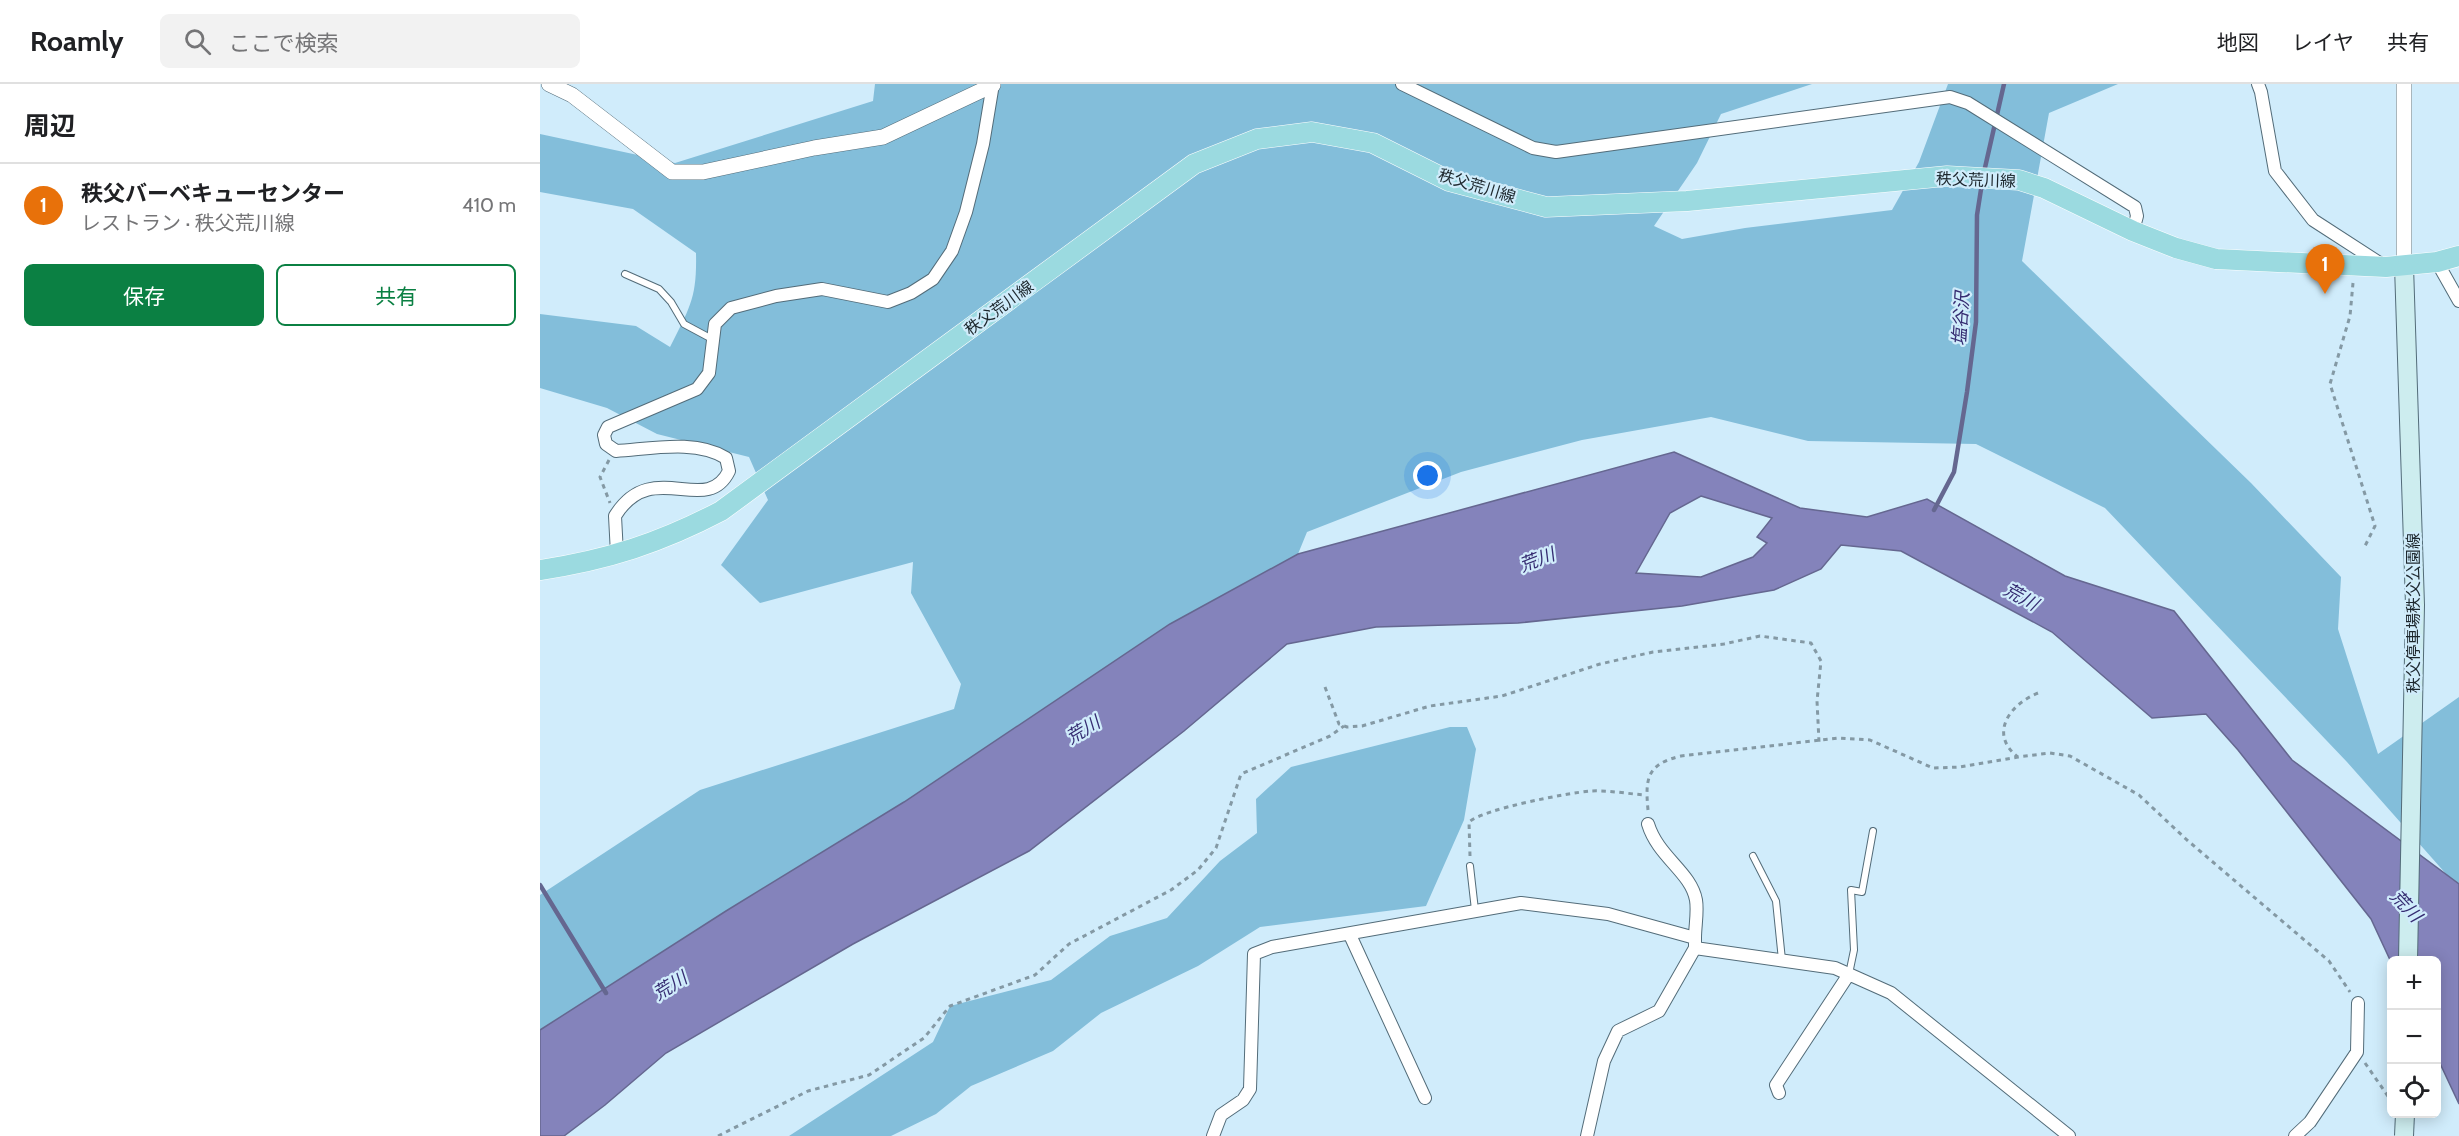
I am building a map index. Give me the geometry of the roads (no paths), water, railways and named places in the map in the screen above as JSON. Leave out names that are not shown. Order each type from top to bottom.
[{"type":"main road","name":"秩父荒川線","points":[[540,570],[617,554],[673,536],[721,511],[1194,164],[1257,139],[1312,132],[1373,143],[1449,182],[1546,207],[1687,201],[1947,176],[2019,180],[2053,191],[2133,231],[2176,248],[2216,259],[2395,267],[2436,262],[2459,256]]},
{"type":"main road","name":"秩父停車場秩父公園線","points":[[2395,267],[2415,604],[2408,956]]},
{"type":"main road","points":[[2404,1136],[2405,1118]]},
{"type":"street","points":[[549,84],[572,95],[672,172],[703,172],[813,148],[883,138],[993,84]]},
{"type":"street","points":[[617,554],[615,516],[632,495],[645,488],[710,489],[725,480],[729,471],[726,458],[715,451],[675,448],[616,451],[606,444],[604,435],[608,427],[697,389],[709,373],[715,324],[731,308],[776,296],[822,289],[888,302],[911,293],[933,279],[952,251],[966,212],[983,144],[993,84]]},
{"type":"street","points":[[1402,84],[1533,148],[1556,152],[1950,97],[1968,103],[2135,207],[2138,216],[2133,231]]},
{"type":"street","points":[[2258,84],[2272,161],[2280,178],[2313,220],[2395,267],[2404,84]]},
{"type":"street","points":[[2436,262],[2459,301]]},
{"type":"street","points":[[1587,1136],[1604,1061],[1618,1031],[1659,1011],[1695,943],[1696,899],[1685,876],[1669,861],[1653,840],[1648,824]]},
{"type":"street","points":[[1213,1136],[1221,1115],[1243,1100],[1250,1089],[1254,954],[1272,947],[1521,903],[1608,914],[1695,943],[1835,968],[1891,993],[2069,1136]]},
{"type":"street","points":[[1350,935],[1425,1098]]},
{"type":"street","points":[[1779,1093],[1776,1085],[1849,974]]},
{"type":"street","points":[[2295,1136],[2310,1122],[2357,1052],[2358,1003]]},
{"type":"lane","points":[[625,274],[659,289],[671,302],[684,324],[712,339]]},
{"type":"lane","points":[[1849,974],[1854,950],[1851,890],[1862,892],[1873,831]]},
{"type":"lane","points":[[1753,856],[1776,901],[1782,960]]},
{"type":"lane","points":[[1470,866],[1474,910]]},
{"type":"water","name":"荒川","points":[[1674,452],[1800,508],[1867,517],[1927,499],[2065,576],[2174,611],[2292,760],[2459,884],[2459,1104],[2441,1066],[2441,956],[2388,956],[2371,919],[2238,750],[2206,714],[2152,718],[2052,632],[1901,551],[1841,545],[1821,569],[1774,590],[1682,606],[1518,623],[1376,627],[1287,644],[1184,731],[1029,851],[853,944],[666,1053],[605,1105],[564,1136],[540,1136],[540,1030],[726,911],[904,802],[1170,624],[1298,554]],"holes":[[[1701,496],[1772,518],[1757,537],[1767,543],[1753,557],[1701,577],[1636,573],[1670,513]]]},
{"type":"waterway","name":"塩谷沢","points":[[1984,172],[2004,84]]},
{"type":"waterway","name":"塩谷沢","points":[[1934,510],[1954,472],[1967,392],[1976,322],[1977,215],[1982,183]]},
{"type":"waterway","points":[[540,885],[606,993]]},
{"type":"place","name":"秩父バーベキューセンター","points":[[2325,294]]}]
